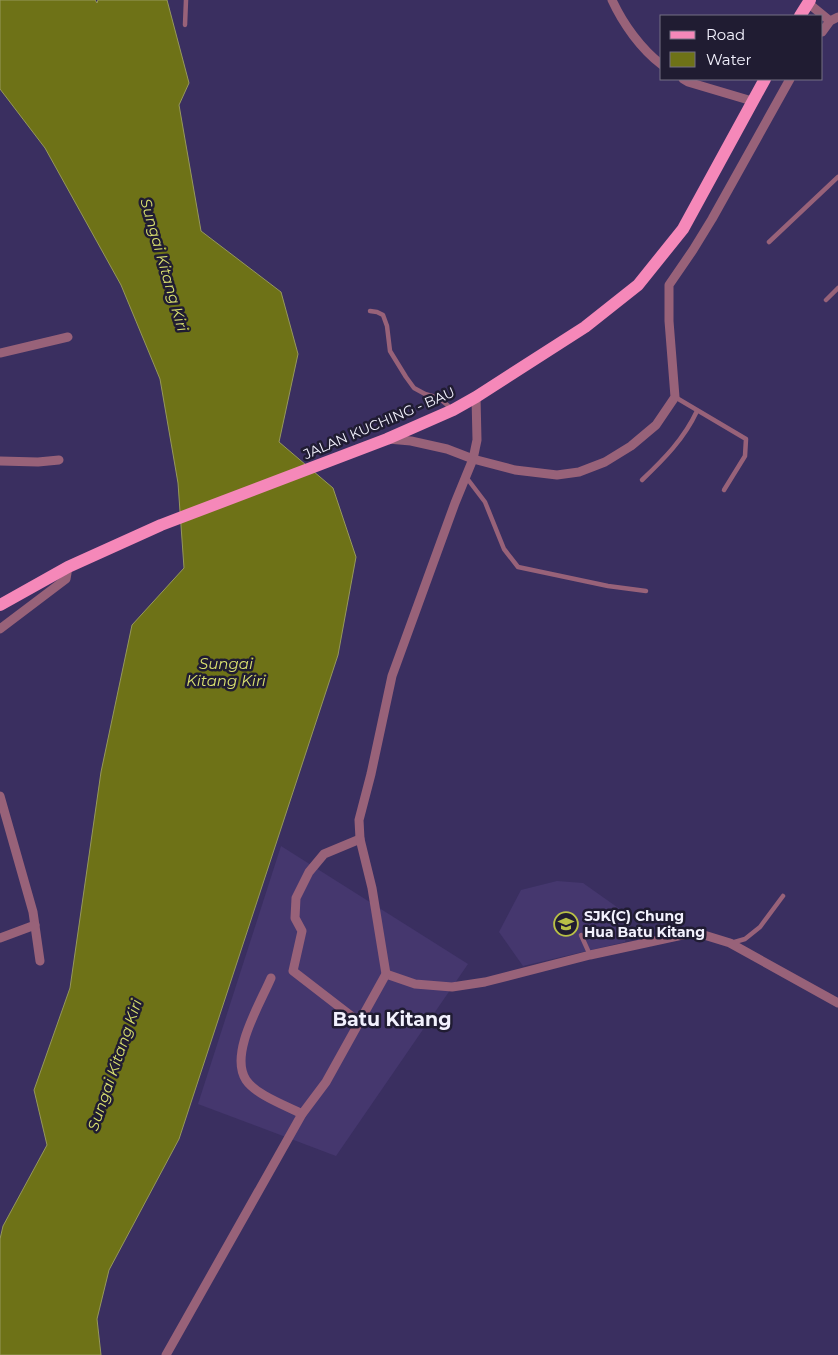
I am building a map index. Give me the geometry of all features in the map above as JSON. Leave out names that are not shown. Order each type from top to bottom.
[{"type":"main road","points":[[801,15],[809,1]]},
{"type":"main road","name":"JALAN KUCHING - BAU","points":[[0,604],[68,567],[161,526],[387,439],[453,410],[585,327],[638,285],[683,229],[764,80]]},
{"type":"street","points":[[612,0],[616,10],[633,36],[660,63]]},
{"type":"street","points":[[809,1],[834,19],[823,31]]},
{"type":"street","points":[[685,80],[752,102]]},
{"type":"street","points":[[387,439],[447,448],[473,459],[515,470],[557,475],[579,472],[605,462],[631,446],[656,425],[675,397],[669,321],[669,285],[712,219],[789,80]]},
{"type":"street","points":[[0,353],[68,337]]},
{"type":"street","points":[[166,1355],[302,1114],[326,1082],[386,974],[372,888],[360,839],[359,820],[392,676],[473,459],[477,440],[476,397]]},
{"type":"street","points":[[0,461],[38,462],[59,460]]},
{"type":"street","points":[[0,629],[66,579],[68,567]]},
{"type":"street","points":[[0,796],[33,912],[40,961]]},
{"type":"street","points":[[359,1022],[292,971],[302,931],[295,918],[296,898],[309,872],[324,854],[360,839]]},
{"type":"street","points":[[0,938],[34,925]]},
{"type":"street","points":[[386,974],[415,984],[452,987],[485,982],[590,955],[687,934],[704,935],[730,943],[838,1003]]},
{"type":"street","points":[[271,978],[245,1036],[241,1052],[241,1069],[247,1080],[256,1089],[302,1114]]},
{"type":"lane","points":[[185,24],[186,0]]},
{"type":"lane","points":[[769,242],[838,177]]},
{"type":"lane","points":[[826,300],[838,288]]},
{"type":"lane","points":[[370,311],[383,315],[387,326],[390,351],[414,388],[439,398],[453,410]]},
{"type":"lane","points":[[675,397],[746,439],[745,456],[724,490]]},
{"type":"lane","points":[[642,480],[668,455],[690,426],[697,411]]},
{"type":"lane","points":[[466,477],[485,502],[504,549],[518,567],[608,586],[646,591]]},
{"type":"lane","points":[[730,943],[745,939],[760,926],[783,896]]},
{"type":"lane","points":[[582,935],[590,955]]},
{"type":"shaded area","points":[[281,846],[468,964],[336,1156],[198,1104]]},
{"type":"shaded area","name":"SJK(C) Chung Hua Batu Kitang","points":[[557,881],[583,883],[631,917],[625,942],[523,966],[499,932],[521,890]]},
{"type":"water","name":"Sungai Kitang Kiri","points":[[0,0],[95,0],[97,3],[98,0],[167,0],[189,83],[179,105],[201,231],[281,292],[298,354],[279,442],[333,488],[356,557],[338,655],[179,1139],[109,1270],[97,1319],[101,1355],[0,1355],[0,1239],[3,1226],[47,1145],[34,1090],[70,988],[101,772],[132,625],[184,568],[178,483],[160,379],[121,285],[45,148],[0,89]]},
{"type":"place","name":"SJK(C) Chung Hua Batu Kitang","points":[[566,924]]},
{"type":"district","name":"Batu Kitang","points":[[392,1019]]}]
